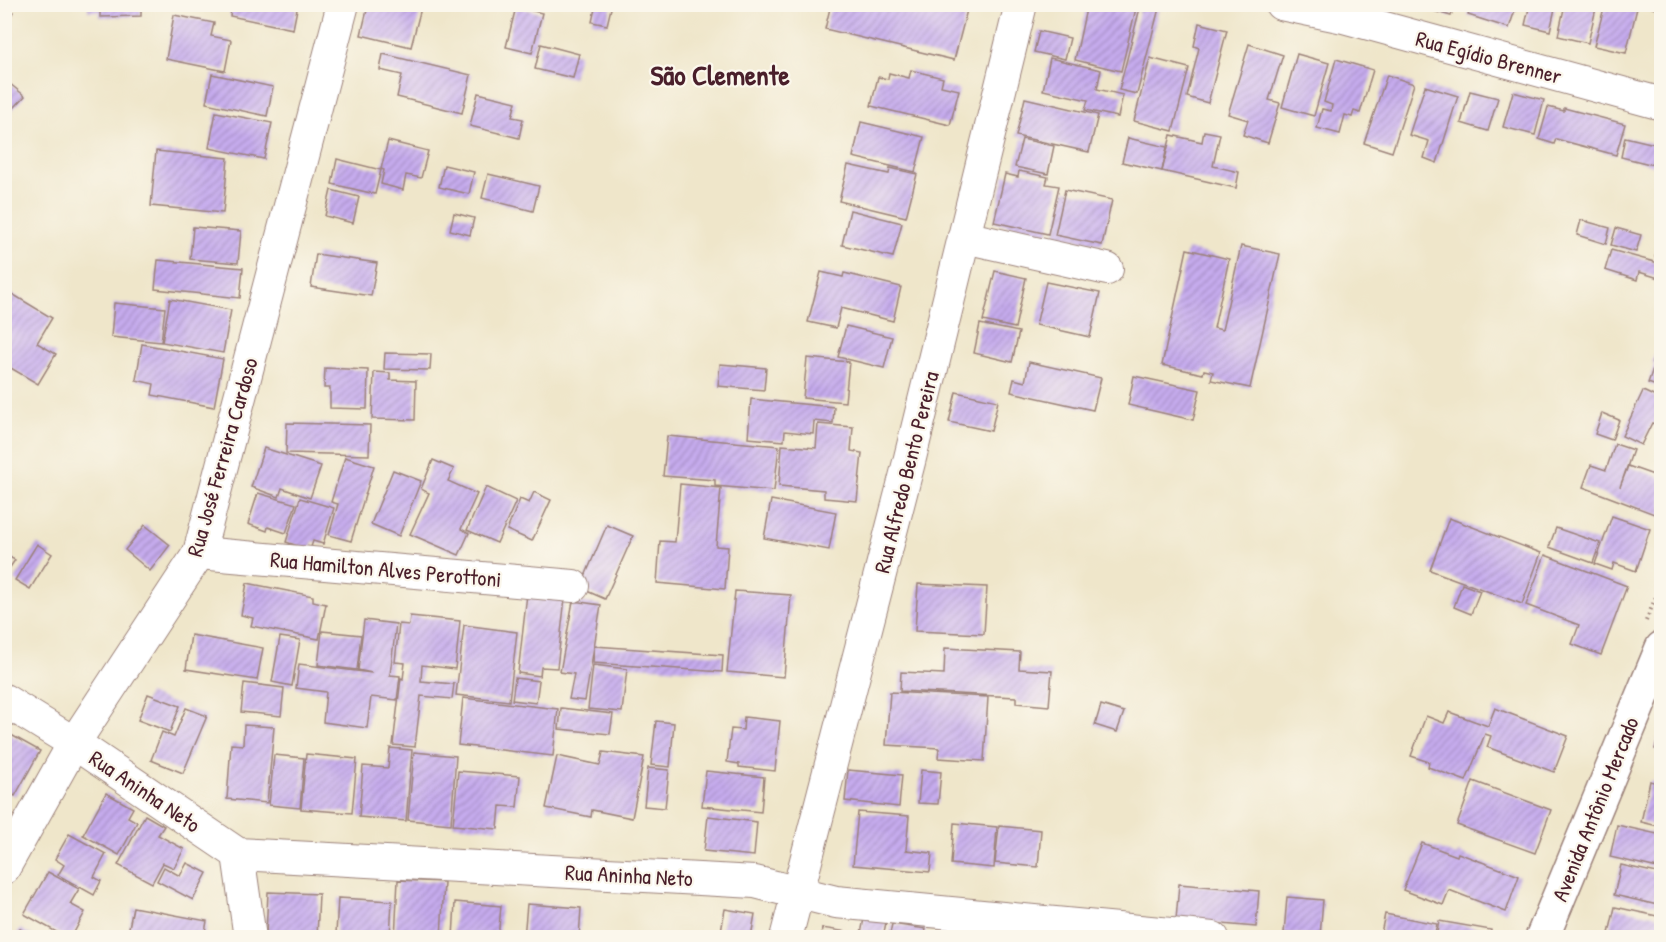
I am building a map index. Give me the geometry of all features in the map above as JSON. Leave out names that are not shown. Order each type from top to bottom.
[{"type":"street","name":"Rua José Ferreira Cardoso","points":[[4,868],[74,744],[200,553],[343,4]]},
{"type":"street","name":"Rua Alfredo Bento Pereira","points":[[786,938],[1022,4]]},
{"type":"street","name":"Rua Egídio Brenner","points":[[1281,4],[1347,11],[1662,104]]},
{"type":"street","points":[[964,237],[1107,269]]},
{"type":"street","name":"Rua Hamilton Alves Perottoni","points":[[200,553],[573,586]]},
{"type":"street","name":"Avenida Antônio Mercado","points":[[1542,938],[1662,648]]},
{"type":"street","name":"Rua Aninha Neto","points":[[4,700],[238,854],[756,882],[836,902],[1213,938]]},
{"type":"street","points":[[238,854],[250,938]]},
{"type":"building","points":[[88,4],[141,4],[141,16],[100,17],[100,11],[88,11]]},
{"type":"building","points":[[232,4],[298,4],[293,29],[230,16]]},
{"type":"building","points":[[382,4],[422,4],[411,47],[361,35],[368,6],[381,9]]},
{"type":"building","points":[[596,4],[612,4],[607,25],[592,22]]},
{"type":"building","points":[[831,4],[946,4],[967,10],[954,60],[825,29]]},
{"type":"building","points":[[1087,4],[1137,4],[1121,71],[1075,60]]},
{"type":"building","points":[[1141,4],[1159,8],[1137,94],[1119,90]]},
{"type":"building","points":[[1419,4],[1455,4],[1451,16],[1419,7]]},
{"type":"building","points":[[1471,4],[1517,4],[1509,28],[1468,15]]},
{"type":"building","points":[[1530,4],[1556,4],[1550,31],[1525,25]]},
{"type":"building","points":[[1565,4],[1597,4],[1588,43],[1558,36]]},
{"type":"building","points":[[1605,4],[1638,4],[1626,53],[1594,46]]},
{"type":"building","points":[[1653,4],[1662,4],[1662,10],[1652,8]]},
{"type":"building","points":[[960,5],[986,5],[984,11]]},
{"type":"building","points":[[4,7],[13,12],[4,28]]},
{"type":"building","points":[[516,7],[542,13],[532,53],[506,47]]},
{"type":"building","points":[[174,15],[214,23],[211,36],[231,40],[225,71],[166,59]]},
{"type":"building","points":[[1199,23],[1227,30],[1208,103],[1187,97],[1199,48],[1194,46]]},
{"type":"building","points":[[1039,31],[1070,38],[1065,59],[1034,52]]},
{"type":"building","points":[[541,44],[579,54],[573,78],[535,69]]},
{"type":"building","points":[[1249,44],[1283,55],[1269,100],[1280,103],[1268,143],[1243,135],[1248,120],[1228,114]]},
{"type":"building","points":[[383,54],[471,75],[462,113],[397,97],[402,75],[380,70]]},
{"type":"building","points":[[1297,54],[1329,63],[1314,116],[1282,107]]},
{"type":"building","points":[[1050,58],[1101,70],[1097,89],[1123,95],[1118,117],[1085,110],[1088,100],[1043,90]]},
{"type":"building","points":[[1150,58],[1189,68],[1173,131],[1134,121]]},
{"type":"building","points":[[1336,59],[1373,70],[1360,113],[1354,111],[1352,117],[1345,115],[1340,134],[1317,128],[1322,109],[1331,111],[1332,105],[1324,102]]},
{"type":"building","points":[[911,70],[943,78],[941,86],[959,90],[950,125],[871,106],[878,77],[888,79],[889,73],[909,78]]},
{"type":"building","points":[[212,74],[273,87],[267,116],[206,103]]},
{"type":"building","points":[[1387,75],[1414,84],[1392,152],[1364,143]]},
{"type":"building","points":[[4,79],[25,96],[4,119]]},
{"type":"building","points":[[1425,86],[1458,96],[1437,163],[1424,158],[1429,141],[1409,135]]},
{"type":"building","points":[[1470,91],[1498,98],[1488,131],[1461,123]]},
{"type":"building","points":[[1513,92],[1544,100],[1535,135],[1503,127]]},
{"type":"building","points":[[478,93],[516,102],[512,117],[523,119],[519,138],[470,126]]},
{"type":"building","points":[[1025,98],[1098,115],[1089,152],[1016,136]]},
{"type":"building","points":[[1548,107],[1564,111],[1564,108],[1625,124],[1616,155],[1556,139],[1554,144],[1539,139]]},
{"type":"building","points":[[216,112],[272,123],[264,159],[209,148]]},
{"type":"building","points":[[861,122],[924,137],[915,172],[853,157]]},
{"type":"building","points":[[1204,131],[1220,134],[1213,166],[1239,172],[1236,188],[1162,171],[1171,135],[1202,142]]},
{"type":"building","points":[[1625,137],[1659,145],[1654,165],[1621,157]]},
{"type":"building","points":[[1128,138],[1167,147],[1162,171],[1122,162]]},
{"type":"building","points":[[1022,139],[1054,146],[1048,174],[1015,167]]},
{"type":"building","points":[[388,141],[428,151],[421,178],[406,175],[403,190],[381,184],[384,170],[381,169]]},
{"type":"building","points":[[156,151],[228,158],[223,213],[151,206]]},
{"type":"building","points":[[337,159],[381,170],[375,194],[332,184]]},
{"type":"building","points":[[444,165],[474,172],[469,194],[439,187]]},
{"type":"building","points":[[848,165],[889,174],[890,168],[917,174],[906,217],[839,201]]},
{"type":"building","points":[[1019,171],[1048,177],[1046,184],[1059,186],[1048,234],[994,222],[1005,174],[1018,177]]},
{"type":"building","points":[[488,174],[539,186],[533,211],[482,198]]},
{"type":"building","points":[[331,190],[359,197],[353,223],[325,216]]},
{"type":"building","points":[[1065,190],[1112,200],[1102,245],[1055,235]]},
{"type":"building","points":[[850,210],[902,223],[893,257],[842,245]]},
{"type":"building","points":[[454,213],[474,218],[470,235],[450,230]]},
{"type":"building","points":[[1581,220],[1610,228],[1606,244],[1577,235]]},
{"type":"building","points":[[193,227],[241,231],[238,263],[190,259]]},
{"type":"building","points":[[1616,228],[1641,235],[1636,252],[1611,245]]},
{"type":"building","points":[[1662,238],[1662,259],[1655,256]]},
{"type":"building","points":[[1241,246],[1280,254],[1250,388],[1211,380],[1213,372],[1204,370],[1203,374],[1162,365],[1187,249],[1229,259],[1214,328],[1222,330]]},
{"type":"building","points":[[1611,250],[1662,264],[1662,279],[1639,272],[1637,280],[1605,270]]},
{"type":"building","points":[[316,254],[377,263],[371,296],[311,287]]},
{"type":"building","points":[[158,260],[243,268],[240,298],[155,289]]},
{"type":"building","points":[[995,271],[1026,278],[1015,328],[983,321]]},
{"type":"building","points":[[821,272],[843,277],[844,273],[901,287],[893,321],[841,308],[836,328],[808,322]]},
{"type":"building","points":[[1046,282],[1100,293],[1090,337],[1036,325]]},
{"type":"building","points":[[4,289],[52,318],[37,343],[56,354],[38,384],[4,364]]},
{"type":"building","points":[[170,299],[231,310],[223,353],[162,342]]},
{"type":"building","points":[[114,303],[165,308],[161,342],[111,337]]},
{"type":"building","points":[[980,324],[1019,332],[1012,362],[974,353]]},
{"type":"building","points":[[846,326],[892,337],[884,368],[838,357]]},
{"type":"building","points":[[1661,337],[1662,388],[1648,383],[1655,363],[1652,362]]},
{"type":"building","points":[[142,344],[223,359],[214,407],[152,395],[154,384],[136,380]]},
{"type":"building","points":[[385,353],[431,354],[430,370],[384,369]]},
{"type":"building","points":[[807,358],[849,362],[845,402],[803,398]]},
{"type":"building","points":[[1029,362],[1101,378],[1093,410],[1011,392],[1014,379],[1025,382]]},
{"type":"building","points":[[720,364],[766,368],[764,390],[718,386]]},
{"type":"building","points":[[325,368],[368,370],[367,409],[330,408],[330,388],[324,388]]},
{"type":"building","points":[[374,372],[390,373],[390,380],[416,381],[415,420],[372,419]]},
{"type":"building","points":[[1134,376],[1200,390],[1193,420],[1128,405]]},
{"type":"building","points":[[1643,391],[1662,400],[1662,424],[1660,426],[1652,423],[1641,445],[1622,436]]},
{"type":"building","points":[[956,392],[998,401],[991,431],[949,422]]},
{"type":"building","points":[[751,399],[834,407],[833,423],[814,421],[813,434],[785,431],[784,441],[748,438]]},
{"type":"building","points":[[1602,413],[1619,420],[1612,440],[1595,434]]},
{"type":"building","points":[[287,423],[370,425],[369,455],[286,453]]},
{"type":"building","points":[[818,424],[853,427],[851,451],[862,453],[857,501],[824,498],[824,490],[779,486],[782,445],[816,448]]},
{"type":"building","points":[[667,436],[779,446],[774,491],[715,486],[715,480],[663,476]]},
{"type":"building","points":[[1615,444],[1633,450],[1620,487],[1628,466],[1662,478],[1662,517],[1583,487],[1591,465],[1606,470]]},
{"type":"building","points":[[264,448],[321,466],[310,498],[282,488],[279,497],[251,487]]},
{"type":"building","points":[[345,457],[374,466],[351,541],[329,535],[338,504],[331,502]]},
{"type":"building","points":[[433,460],[454,469],[448,481],[477,494],[461,529],[469,533],[459,555],[410,534],[429,493],[421,489]]},
{"type":"building","points":[[393,470],[421,481],[399,536],[371,524]]},
{"type":"building","points":[[680,484],[721,488],[716,546],[728,547],[725,589],[657,583],[660,541],[675,542]]},
{"type":"building","points":[[486,487],[516,501],[497,543],[467,530]]},
{"type":"building","points":[[534,492],[551,500],[532,541],[507,530],[520,499],[529,503]]},
{"type":"building","points":[[258,493],[296,504],[286,533],[268,527],[267,531],[248,524]]},
{"type":"building","points":[[300,498],[334,508],[323,544],[313,541],[310,550],[286,542]]},
{"type":"building","points":[[771,500],[836,512],[829,550],[764,538]]},
{"type":"building","points":[[1612,516],[1650,529],[1636,571],[1614,563],[1612,570],[1595,564]]},
{"type":"building","points":[[1449,518],[1541,553],[1522,604],[1430,570]]},
{"type":"building","points":[[145,525],[170,545],[150,571],[125,550]]},
{"type":"building","points":[[607,525],[633,536],[605,599],[580,588]]},
{"type":"building","points":[[1556,528],[1600,543],[1593,563],[1549,547]]},
{"type":"building","points":[[37,544],[52,554],[30,589],[15,580]]},
{"type":"building","points":[[4,554],[15,560],[4,576]]},
{"type":"building","points":[[1545,555],[1627,586],[1601,655],[1572,644],[1579,625],[1526,605]]},
{"type":"building","points":[[247,583],[313,596],[313,601],[326,604],[319,639],[251,626],[253,618],[241,615]]},
{"type":"building","points":[[918,584],[987,587],[984,634],[915,631]]},
{"type":"building","points":[[1462,584],[1480,591],[1471,614],[1454,607]]},
{"type":"building","points":[[735,591],[791,595],[784,677],[727,672]]},
{"type":"building","points":[[527,594],[565,598],[557,668],[541,667],[540,676],[518,673]]},
{"type":"building","points":[[573,601],[601,605],[585,701],[569,699],[574,674],[560,672]]},
{"type":"building","points":[[410,616],[460,621],[455,669],[422,665],[421,681],[454,684],[452,699],[421,696],[415,747],[393,745],[405,663],[395,662],[399,624],[409,625]]},
{"type":"building","points":[[364,620],[396,624],[390,675],[400,676],[397,700],[371,697],[367,728],[323,722],[326,692],[296,688],[299,664],[372,673],[358,670]]},
{"type":"building","points":[[464,625],[517,632],[509,701],[456,695]]},
{"type":"building","points":[[322,631],[361,635],[357,670],[318,665]]},
{"type":"building","points":[[191,635],[263,648],[257,680],[186,669]]},
{"type":"building","points":[[280,637],[300,640],[292,686],[272,682]]},
{"type":"building","points":[[594,646],[723,655],[722,672],[593,663]]},
{"type":"building","points":[[945,648],[1020,652],[1019,669],[1052,671],[1049,706],[1016,703],[1016,697],[900,691],[901,672],[944,674]]},
{"type":"building","points":[[593,665],[627,669],[622,712],[588,709]]},
{"type":"building","points":[[515,678],[539,681],[536,703],[512,700]]},
{"type":"building","points":[[244,683],[284,688],[281,716],[241,712]]},
{"type":"building","points":[[890,692],[988,697],[984,761],[938,758],[939,748],[886,745]]},
{"type":"building","points":[[148,694],[180,706],[170,732],[138,720]]},
{"type":"building","points":[[463,698],[558,709],[553,756],[458,745]]},
{"type":"building","points":[[1101,705],[1124,712],[1117,732],[1095,725]]},
{"type":"building","points":[[186,708],[207,716],[183,773],[151,760],[162,732],[174,737]]},
{"type":"building","points":[[561,708],[613,714],[610,734],[559,729]]},
{"type":"building","points":[[1495,708],[1568,736],[1554,772],[1487,747],[1491,736],[1485,734],[1466,781],[1428,767],[1429,762],[1411,756],[1426,716],[1444,723],[1449,712],[1488,726]]},
{"type":"building","points":[[744,717],[780,721],[775,771],[739,767],[739,764],[727,762],[731,729],[743,730]]},
{"type":"building","points":[[656,721],[674,723],[670,767],[651,765]]},
{"type":"building","points":[[244,725],[274,727],[267,803],[227,799],[231,744],[243,745]]},
{"type":"building","points":[[1662,729],[1662,751],[1655,749]]},
{"type":"building","points":[[4,731],[40,751],[15,796],[4,790]]},
{"type":"building","points":[[390,748],[412,750],[406,821],[359,817],[363,766],[388,768]]},
{"type":"building","points":[[414,752],[456,756],[451,824],[408,820]]},
{"type":"building","points":[[603,752],[644,757],[632,818],[592,810],[591,817],[546,808],[557,756],[600,765]]},
{"type":"building","points":[[306,754],[357,759],[352,813],[301,809]]},
{"type":"building","points":[[274,755],[304,758],[300,808],[269,805]]},
{"type":"building","points":[[648,768],[669,770],[665,808],[644,806]]},
{"type":"building","points":[[848,770],[902,775],[899,807],[845,801]]},
{"type":"building","points":[[921,770],[941,772],[938,804],[918,803]]},
{"type":"building","points":[[458,771],[520,776],[517,807],[500,806],[498,829],[453,825]]},
{"type":"building","points":[[706,771],[764,777],[761,812],[702,806]]},
{"type":"building","points":[[1473,781],[1551,810],[1535,853],[1457,825]]},
{"type":"building","points":[[1650,781],[1662,784],[1662,827],[1641,822]]},
{"type":"building","points":[[106,793],[133,808],[128,817],[137,822],[119,855],[83,835]]},
{"type":"building","points":[[858,812],[909,816],[906,850],[932,853],[930,872],[853,865]]},
{"type":"building","points":[[145,815],[164,826],[158,835],[184,849],[174,868],[163,863],[152,883],[118,865]]},
{"type":"building","points":[[708,816],[757,822],[754,856],[704,851]]},
{"type":"building","points":[[954,823],[997,827],[994,868],[951,864]]},
{"type":"building","points":[[1617,825],[1662,835],[1662,869],[1610,857]]},
{"type":"building","points":[[999,826],[1041,830],[1038,867],[995,863]]},
{"type":"building","points":[[69,834],[106,854],[94,877],[101,881],[94,895],[58,875],[64,865],[55,859]]},
{"type":"building","points":[[1422,843],[1457,856],[1458,853],[1519,876],[1506,912],[1449,890],[1443,905],[1403,890]]},
{"type":"building","points":[[187,863],[207,873],[193,900],[157,881],[164,867],[180,876]]},
{"type":"building","points":[[1621,865],[1662,874],[1662,906],[1614,895]]},
{"type":"building","points":[[48,872],[79,889],[70,904],[85,912],[71,938],[67,938],[24,914]]},
{"type":"building","points":[[398,880],[444,882],[441,938],[395,938]]},
{"type":"building","points":[[1179,884],[1259,891],[1256,927],[1176,920]]},
{"type":"building","points":[[268,892],[319,894],[317,937],[266,935]]},
{"type":"building","points":[[1287,897],[1323,900],[1320,936],[1284,933]]},
{"type":"building","points":[[338,898],[392,901],[390,937],[336,934]]},
{"type":"building","points":[[455,902],[501,906],[498,938],[453,938]]},
{"type":"building","points":[[527,904],[581,908],[579,938],[524,938]]},
{"type":"building","points":[[133,907],[207,921],[204,938],[151,938],[128,933]]},
{"type":"building","points":[[1615,907],[1662,917],[1662,938],[1608,938]]},
{"type":"building","points":[[725,909],[755,914],[751,937],[721,932]]},
{"type":"building","points":[[865,913],[887,917],[883,938],[821,938],[822,928],[861,934]]},
{"type":"building","points":[[1385,914],[1437,924],[1434,938],[1380,938]]},
{"type":"building","points":[[1439,921],[1491,930],[1490,938],[1436,938]]},
{"type":"building","points":[[892,924],[926,929],[924,938],[889,938]]},
{"type":"building","points":[[969,925],[988,929],[986,938],[966,938]]},
{"type":"building","points":[[20,929],[36,938],[15,938]]},
{"type":"district","name":"São Clemente","points":[[720,75]]}]
